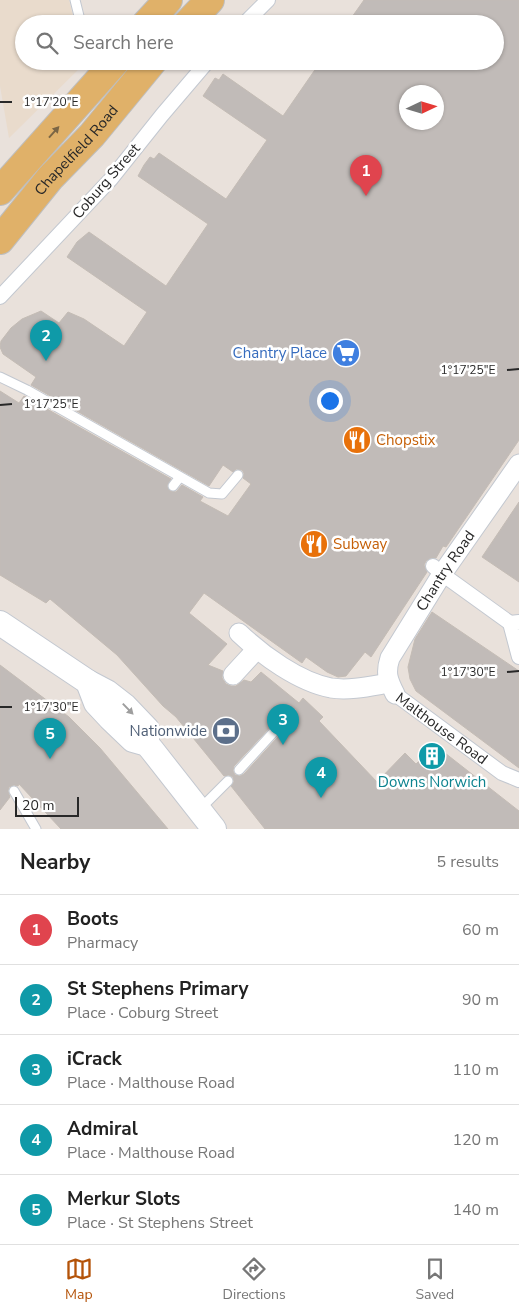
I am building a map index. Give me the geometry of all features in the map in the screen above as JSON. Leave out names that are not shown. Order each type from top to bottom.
[{"type":"main road","points":[[154,15],[168,0]]},
{"type":"main road","points":[[196,15],[210,0]]},
{"type":"main road","name":"Chapelfield Road","points":[[0,240],[50,178],[92,135],[146,70]]},
{"type":"main road","name":"Chapelfield Road","points":[[0,192],[103,71]]},
{"type":"street","points":[[253,15],[268,0]]},
{"type":"street","name":"Coburg Street","points":[[0,297],[111,178],[200,70]]},
{"type":"street","name":"Chantry Road","points":[[392,688],[386,669],[390,658],[437,570],[519,465]]},
{"type":"street","points":[[437,570],[515,623],[519,657]]},
{"type":"street","points":[[0,623],[88,682],[108,692],[125,706],[147,730],[146,744],[214,829]]},
{"type":"street","name":"Malthouse Road","points":[[239,633],[256,650],[316,684],[333,688],[392,688],[502,773],[519,780]]},
{"type":"street","points":[[233,675],[256,650]]},
{"type":"lane","points":[[75,0],[79,15]]},
{"type":"lane","points":[[0,377],[27,390],[209,493],[222,494],[238,475]]},
{"type":"lane","points":[[173,486],[180,477]]},
{"type":"lane","points":[[239,770],[292,714]]},
{"type":"lane","points":[[198,810],[228,781]]},
{"type":"lane","points":[[14,791],[36,829]]},
{"type":"shaded area","points":[[0,0],[69,0],[73,15],[15,15],[15,70],[78,70],[9,138],[0,86]]},
{"type":"building","name":"Chantry Place","points":[[364,0],[519,0],[519,440],[446,547],[443,546],[436,558],[426,561],[424,565],[427,572],[371,657],[365,652],[346,676],[338,677],[327,672],[306,657],[302,663],[204,593],[189,613],[227,644],[208,665],[223,671],[222,678],[226,684],[236,686],[244,680],[251,682],[261,672],[299,703],[303,698],[323,717],[319,721],[377,782],[405,753],[416,764],[432,748],[441,757],[445,753],[519,811],[519,829],[265,829],[231,786],[234,782],[233,777],[229,775],[224,776],[176,717],[163,706],[117,655],[50,599],[46,603],[0,575],[0,391],[19,403],[24,396],[171,479],[167,486],[170,491],[176,492],[182,485],[203,497],[200,501],[228,516],[251,484],[243,478],[244,473],[242,470],[236,469],[233,472],[223,465],[209,486],[31,385],[36,377],[3,354],[0,347],[1,341],[11,328],[22,319],[41,311],[59,323],[68,312],[84,319],[124,346],[147,312],[67,257],[77,242],[89,232],[166,286],[208,224],[138,176],[144,165],[150,157],[154,159],[159,153],[226,199],[267,140],[203,96],[215,78],[219,80],[223,74],[283,116],[315,70],[504,70],[504,15],[353,15]],"holes":[[[289,707],[296,709],[297,714],[244,774],[240,776],[235,775],[233,771],[234,766]]]},
{"type":"building","points":[[519,502],[519,582],[482,557]]},
{"type":"building","points":[[432,612],[519,671],[519,768],[416,691],[410,679],[408,667],[415,639]]},
{"type":"building","points":[[0,665],[69,717],[100,748],[168,829],[61,829],[19,784],[18,786],[9,787],[10,797],[0,810]]},
{"type":"place","name":"Boots","points":[[366,196]]},
{"type":"place","name":"Chantry Place","points":[[346,353]]},
{"type":"place","name":"St Stephens Primary","points":[[46,361]]},
{"type":"place","name":"Chopstix","points":[[357,440]]},
{"type":"place","name":"Subway","points":[[314,544]]},
{"type":"place","name":"Nationwide","points":[[226,731]]},
{"type":"place","name":"iCrack","points":[[283,745]]},
{"type":"place","name":"Downs Norwich","points":[[432,756]]},
{"type":"place","name":"Merkur Slots","points":[[50,759]]},
{"type":"place","name":"Admiral","points":[[321,798]]}]
